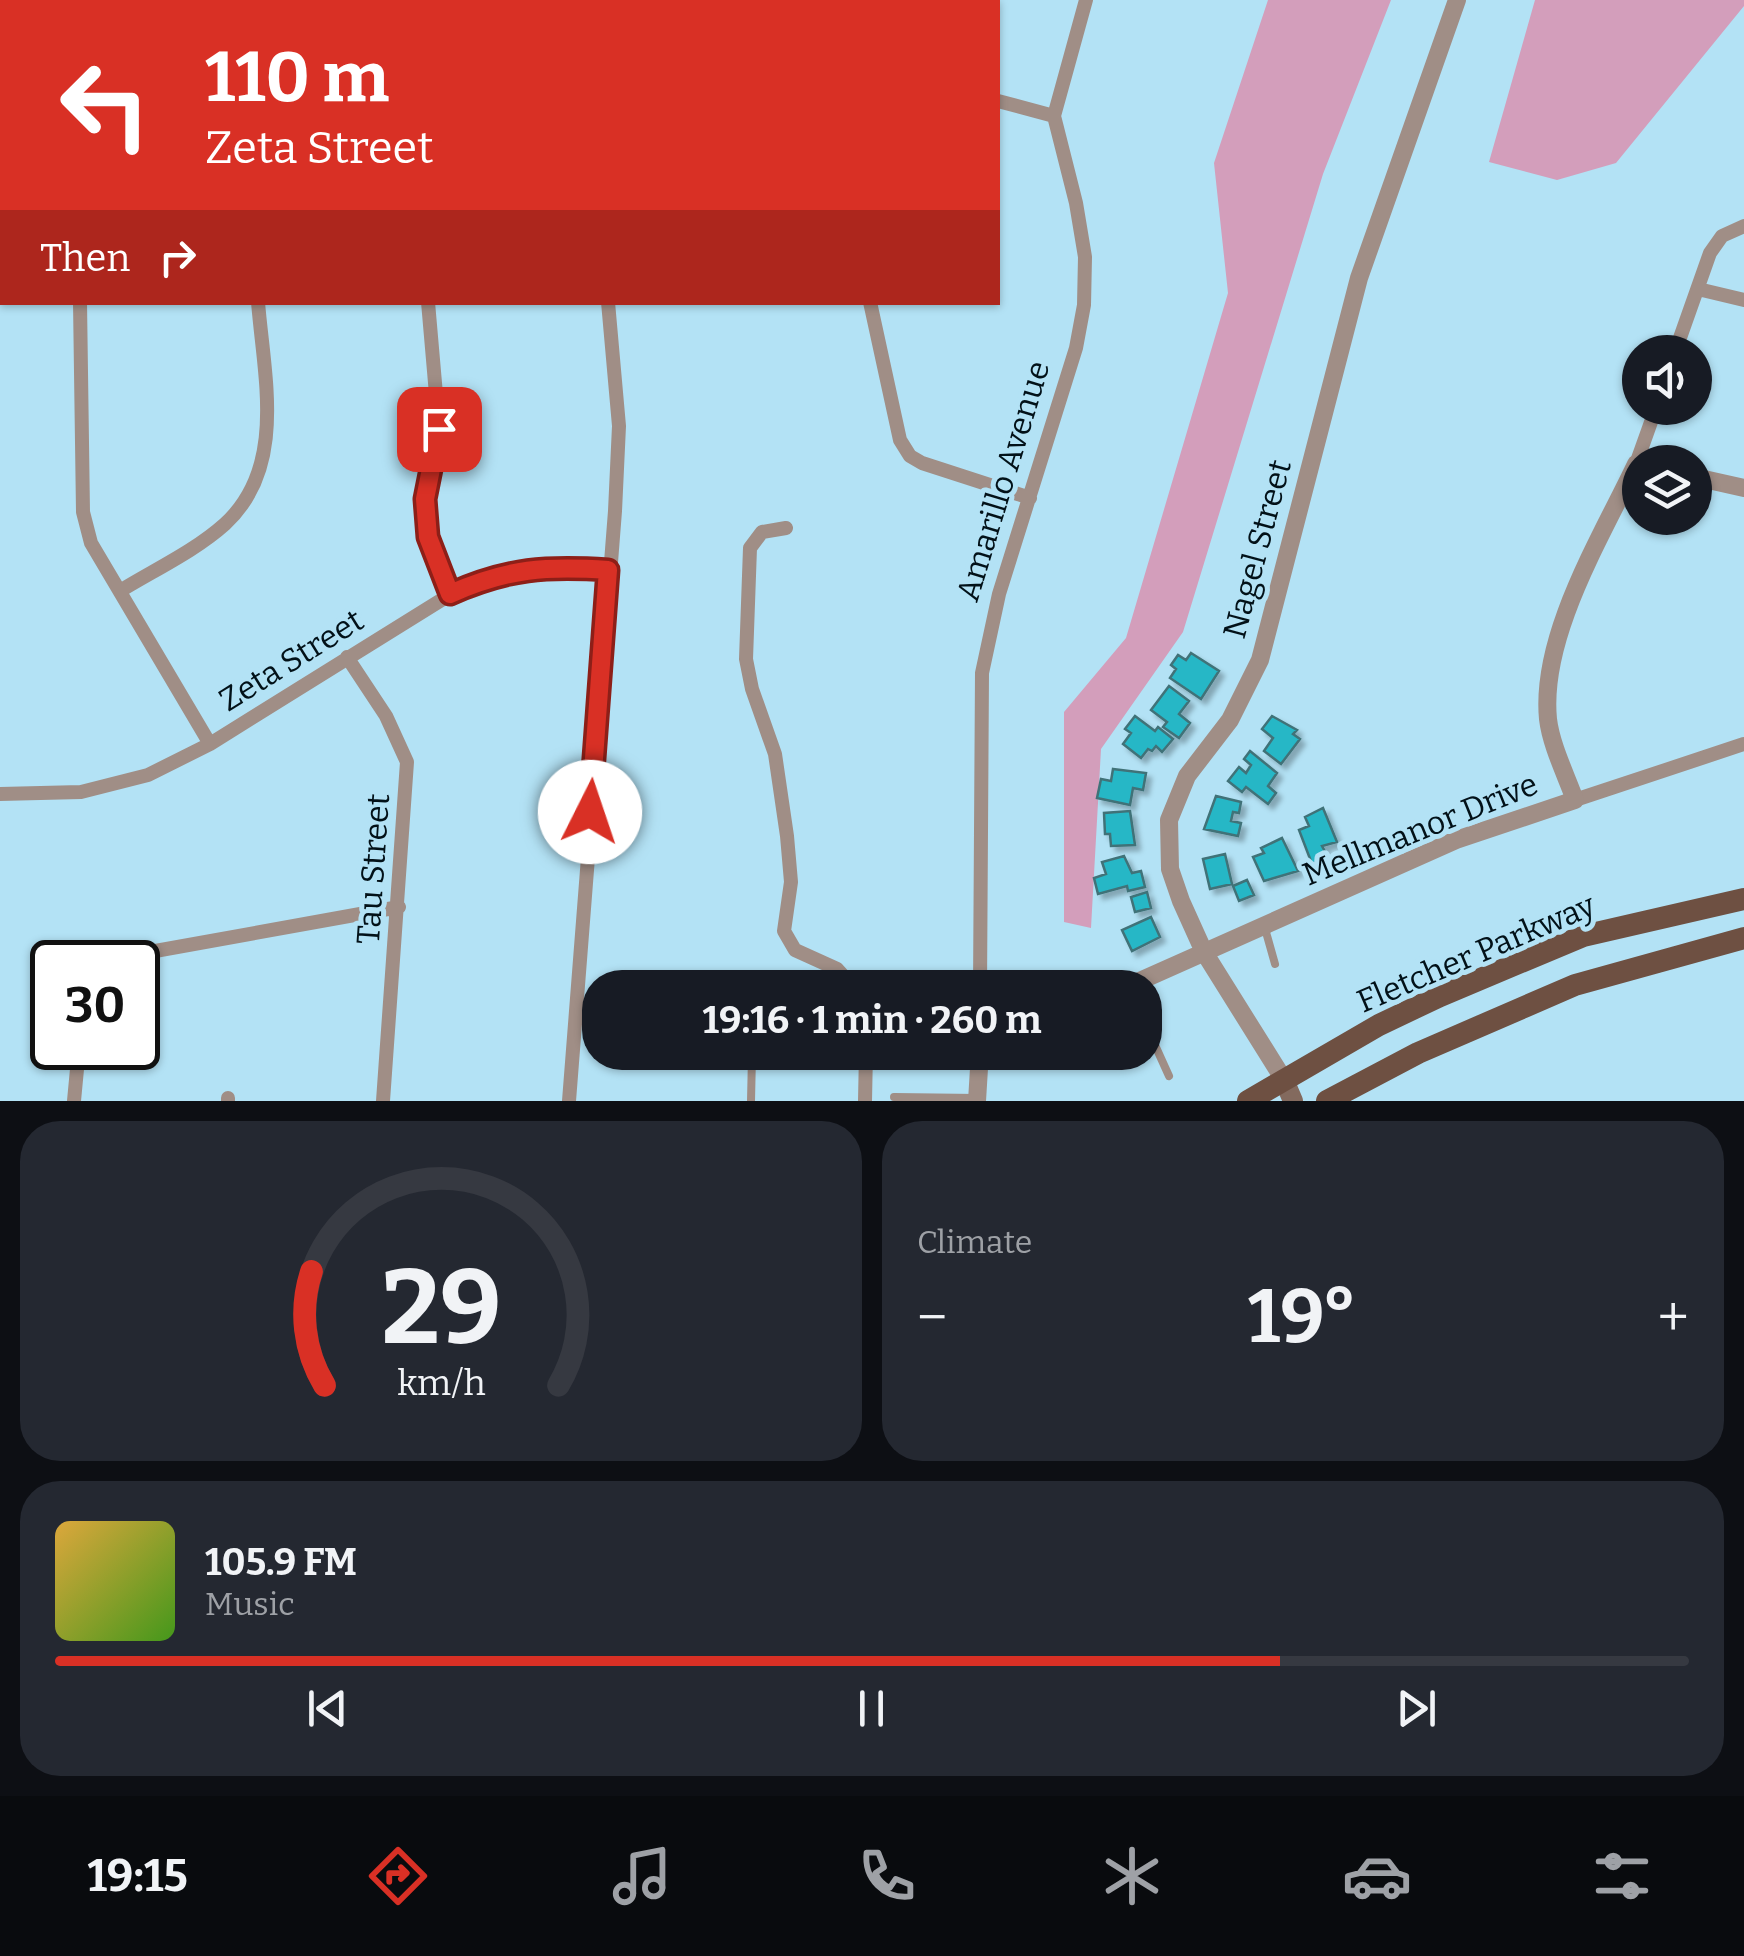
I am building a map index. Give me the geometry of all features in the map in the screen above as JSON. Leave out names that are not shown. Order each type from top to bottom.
[{"type":"main road","name":"Fletcher Parkway","points":[[1248,1101],[1288,1091],[1379,1025],[1583,936],[1744,900]]},
{"type":"main road","name":"Fletcher Parkway","points":[[1327,1101],[1418,1053],[1575,984],[1744,938]]},
{"type":"street","name":"Amarillo Avenue","points":[[980,970],[982,673],[995,610],[1076,348],[1084,304],[1082,232],[1054,116],[1086,0]]},
{"type":"street","name":"Nagel Street","points":[[1288,1091],[1204,952],[1170,870],[1167,836],[1172,810],[1187,776],[1230,720],[1260,660],[1359,278],[1458,0]]},
{"type":"street","points":[[1000,102],[1054,116]]},
{"type":"street","points":[[1681,335],[1716,244],[1722,236],[1744,226]]},
{"type":"street","points":[[1698,289],[1744,300]]},
{"type":"street","points":[[80,305],[84,512],[90,543],[210,744]]},
{"type":"street","points":[[120,590],[215,532],[236,513],[252,489],[264,457],[268,427],[258,305]]},
{"type":"street","points":[[428,305],[439,429],[425,499],[428,537],[450,594]]},
{"type":"street","points":[[569,1101],[615,511],[618,426],[608,305]]},
{"type":"street","points":[[871,305],[900,440],[910,456],[1030,498]]},
{"type":"street","points":[[1712,481],[1744,488]]},
{"type":"street","points":[[1575,800],[1548,723],[1547,680],[1561,624],[1622,497]]},
{"type":"street","points":[[786,528],[762,532],[750,548],[746,659],[752,689],[769,730],[787,836],[790,882],[784,931],[795,950],[838,970]]},
{"type":"street","name":"Zeta Street","points":[[0,794],[81,792],[148,775],[210,744],[450,594],[484,579],[555,566],[608,570]]},
{"type":"street","name":"Tau Street","points":[[347,657],[386,716],[407,762],[383,1101]]},
{"type":"street","name":"Mellmanor Drive","points":[[1162,971],[1456,840],[1744,744]]},
{"type":"street","points":[[160,950],[399,907]]},
{"type":"street","points":[[74,1101],[77,1070]]},
{"type":"street","points":[[865,1101],[866,1070]]},
{"type":"street","points":[[978,1100],[979,1070]]},
{"type":"lane","points":[[1264,925],[1276,964]]},
{"type":"lane","points":[[1162,1061],[1169,1076]]},
{"type":"lane","points":[[751,1101],[752,1070]]},
{"type":"lane","points":[[894,1097],[978,1100]]},
{"type":"shaded area","points":[[1268,0],[1391,0],[1323,174],[1183,632],[1101,749],[1091,928],[1064,922],[1064,712],[1126,638],[1228,293],[1214,163]]},
{"type":"shaded area","points":[[1535,0],[1744,0],[1744,6],[1616,163],[1557,180],[1489,162]]},
{"type":"building","points":[[1191,653],[1219,671],[1201,699],[1170,678],[1176,669],[1171,665],[1178,655],[1186,660]]},
{"type":"building","points":[[1169,686],[1189,701],[1179,714],[1190,723],[1179,738],[1163,727],[1167,722],[1151,710]]},
{"type":"building","points":[[1135,716],[1173,739],[1162,752],[1156,746],[1141,758],[1123,744],[1131,733],[1125,729]]},
{"type":"building","points":[[1272,716],[1297,730],[1293,734],[1300,739],[1281,764],[1264,751],[1273,738],[1262,729]]},
{"type":"building","points":[[1250,751],[1277,773],[1268,786],[1276,793],[1268,804],[1246,787],[1242,792],[1228,781],[1239,767],[1246,773],[1251,765],[1244,759]]},
{"type":"building","points":[[1113,769],[1146,773],[1143,790],[1133,788],[1130,805],[1097,798],[1101,779],[1111,781]]},
{"type":"building","points":[[1216,796],[1241,802],[1239,813],[1233,812],[1231,821],[1241,823],[1238,836],[1204,829]]},
{"type":"building","points":[[1323,808],[1337,842],[1322,846],[1328,857],[1312,864],[1299,830],[1309,826],[1305,817]]},
{"type":"building","points":[[1130,811],[1135,845],[1111,846],[1110,834],[1105,834],[1104,813]]},
{"type":"building","points":[[1282,838],[1298,871],[1264,881],[1253,857],[1264,853],[1261,848]]},
{"type":"building","points":[[1225,854],[1232,884],[1210,889],[1203,859]]},
{"type":"building","points":[[1124,856],[1132,873],[1141,871],[1145,887],[1128,891],[1127,886],[1098,894],[1094,878],[1106,874],[1102,862]]},
{"type":"building","points":[[1247,880],[1254,895],[1239,901],[1233,886]]},
{"type":"building","points":[[1147,892],[1151,908],[1135,912],[1131,897]]},
{"type":"building","points":[[1151,917],[1160,937],[1132,951],[1122,930]]},
{"type":"route","points":[[439,429],[425,499],[428,537],[450,594],[518,570],[555,566],[608,570],[590,812]]}]
